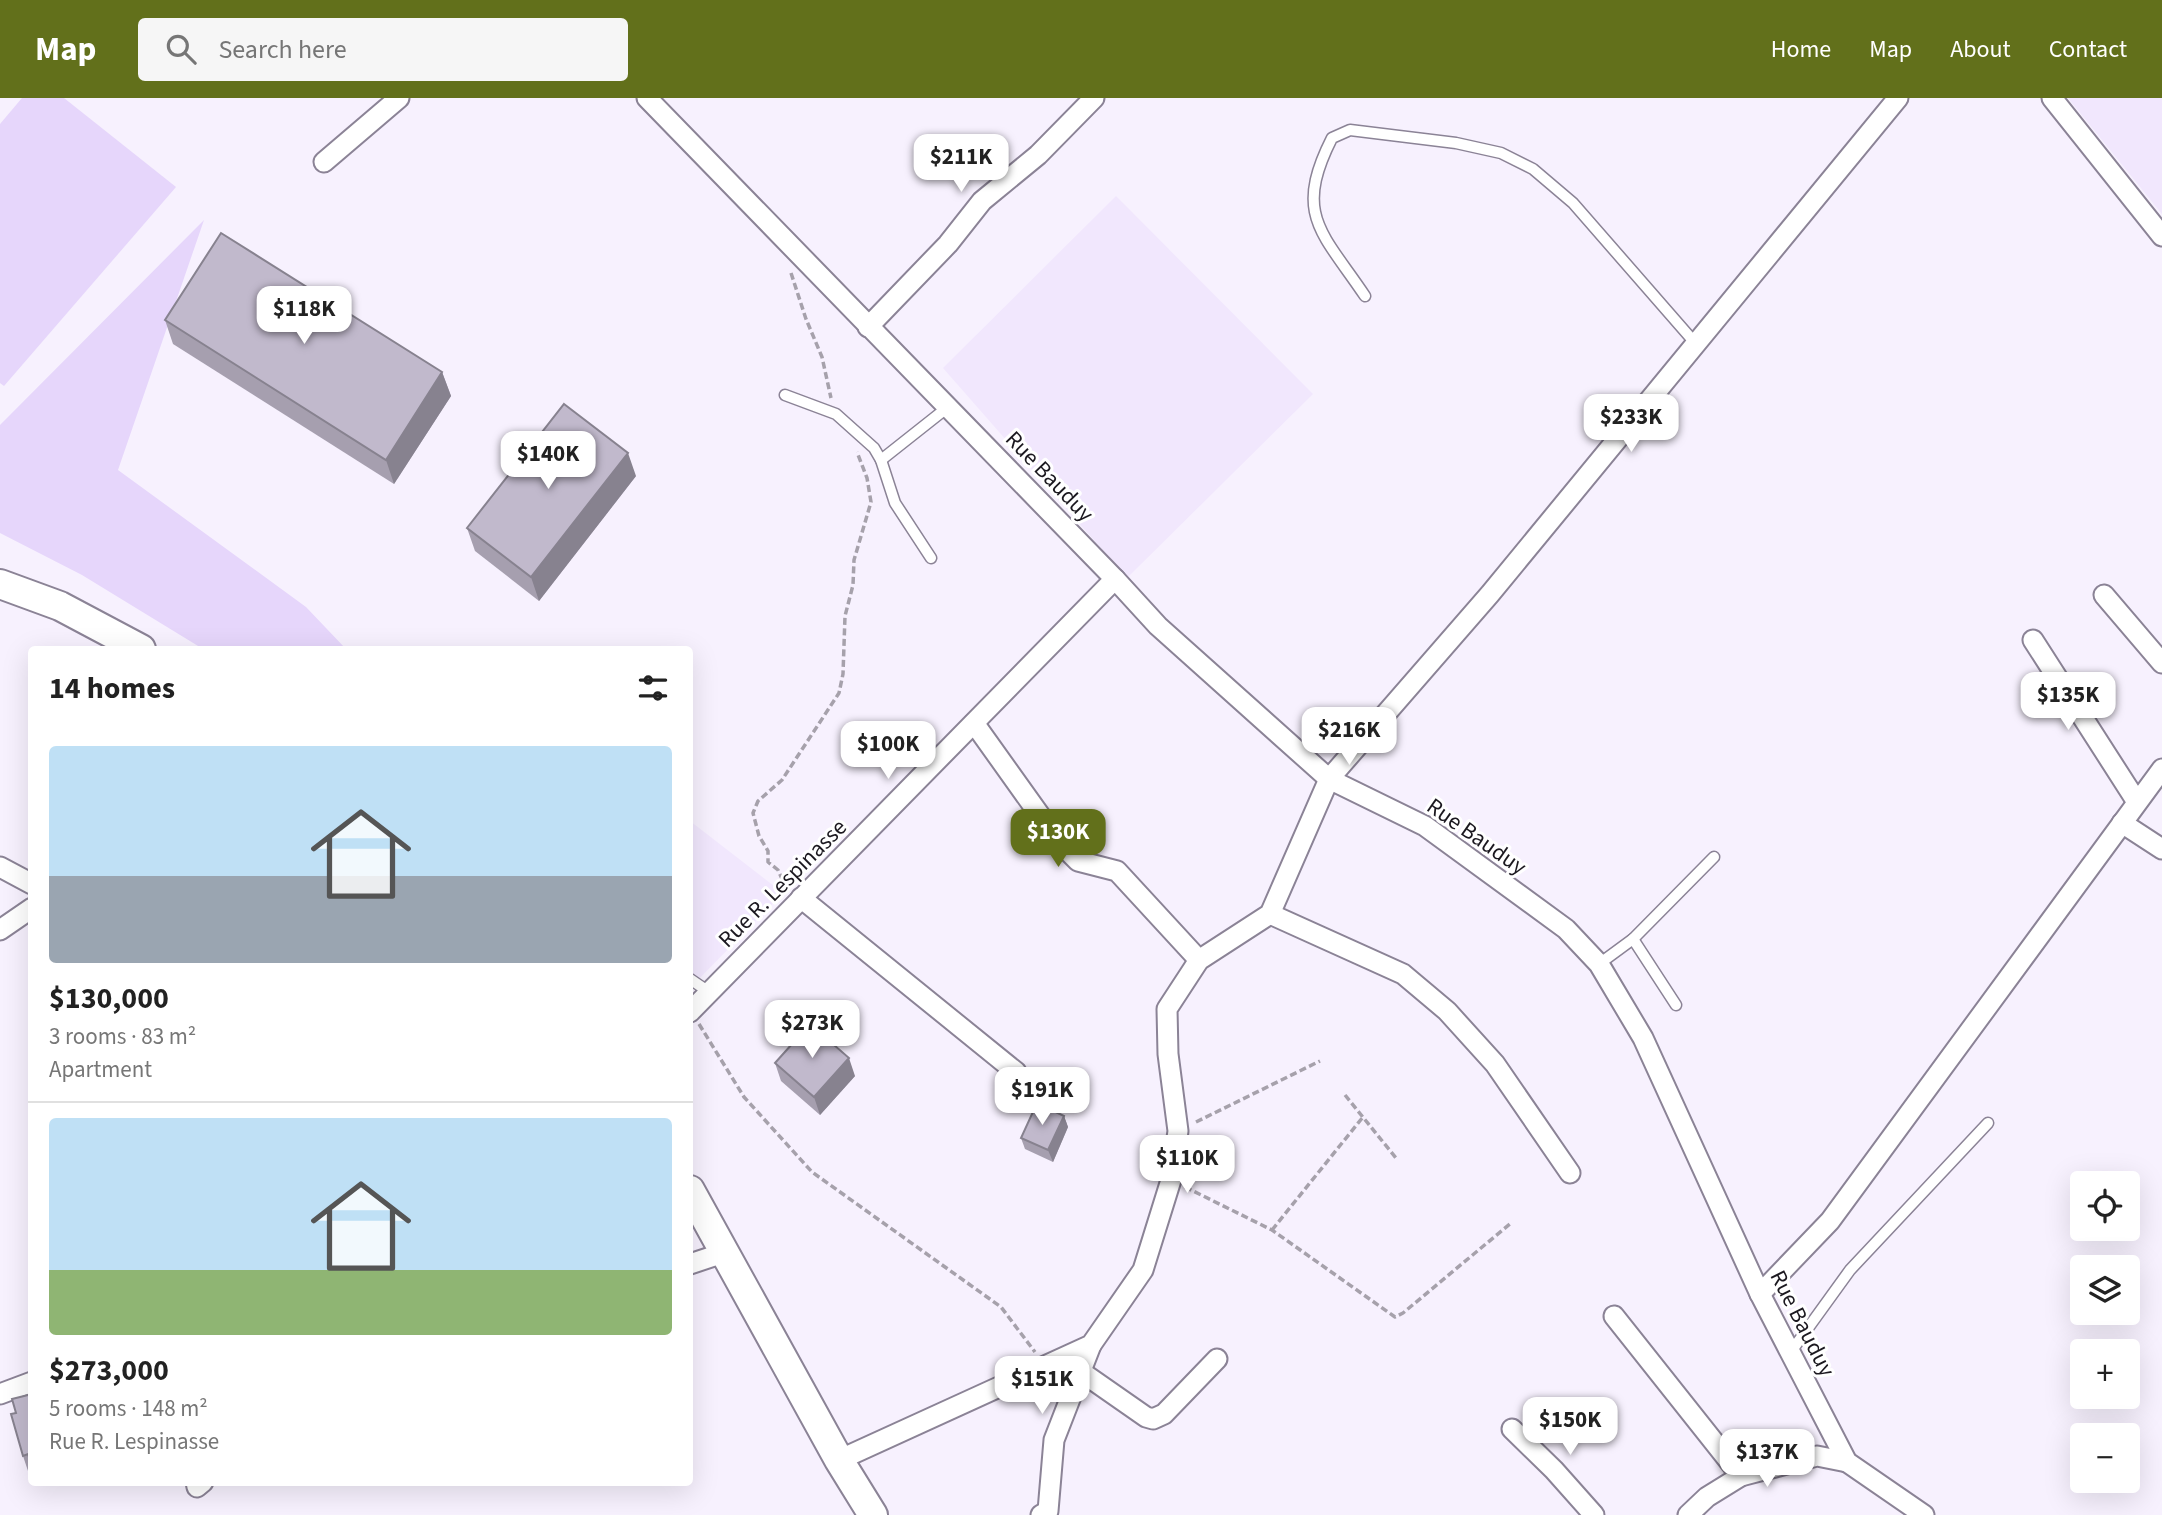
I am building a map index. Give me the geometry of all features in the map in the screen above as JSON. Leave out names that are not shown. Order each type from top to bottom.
[{"type":"main road","points":[[0,584],[60,606],[135,646]]},
{"type":"main road","points":[[693,1196],[839,1460],[873,1515]]},
{"type":"street","points":[[324,162],[399,98]]},
{"type":"street","name":"Rue Bauduy","points":[[647,98],[1158,626],[1329,779],[1425,826],[1566,929],[1599,964],[1643,1038],[1760,1294],[1847,1462],[1924,1515]]},
{"type":"street","points":[[868,327],[948,244],[982,201],[1038,155],[1094,98]]},
{"type":"street","points":[[1041,1515],[1048,1511],[1054,1440],[1080,1371],[1091,1345],[1143,1270],[1171,1180],[1178,1131],[1168,1054],[1167,1009],[1199,961],[1270,914],[1329,779],[1490,594],[1898,98]]},
{"type":"street","points":[[2052,98],[2162,236]]},
{"type":"street","name":"Rue R. Lespinasse","points":[[693,1008],[1115,579]]},
{"type":"street","points":[[2104,595],[2162,663]]},
{"type":"street","points":[[2033,640],[2137,802]]},
{"type":"street","points":[[974,723],[1059,842],[1079,860],[1117,871],[1199,961]]},
{"type":"street","points":[[1760,1294],[1830,1220],[2162,769]]},
{"type":"street","points":[[2122,823],[2162,849]]},
{"type":"street","points":[[0,867],[28,882]]},
{"type":"street","points":[[799,901],[1016,1072]]},
{"type":"street","points":[[0,930],[28,911]]},
{"type":"street","points":[[1270,914],[1403,974],[1447,1011],[1495,1064],[1570,1173]]},
{"type":"street","points":[[693,1263],[723,1253]]},
{"type":"street","points":[[1614,1316],[1741,1476]]},
{"type":"street","points":[[839,1460],[1091,1345]]},
{"type":"street","points":[[1080,1371],[1146,1417],[1153,1419],[1164,1414],[1217,1359]]},
{"type":"street","points":[[0,1394],[28,1384]]},
{"type":"street","points":[[1512,1429],[1554,1469],[1594,1515]]},
{"type":"street","points":[[1688,1515],[1707,1497],[1741,1476],[1816,1456],[1847,1462]]},
{"type":"lane","points":[[1365,296],[1317,225],[1312,202],[1318,165],[1332,138],[1350,130],[1456,143],[1501,153],[1533,169],[1573,203],[1696,344]]},
{"type":"lane","points":[[785,395],[836,414],[874,448],[881,460],[895,503],[931,558]]},
{"type":"lane","points":[[881,460],[948,407]]},
{"type":"lane","points":[[1599,964],[1633,939],[1714,857]]},
{"type":"lane","points":[[1633,939],[1676,1005]]},
{"type":"lane","points":[[693,981],[709,992]]},
{"type":"lane","points":[[1790,1353],[1850,1270],[1988,1123]]},
{"type":"path","points":[[791,246],[790,272],[822,357],[836,414]]},
{"type":"path","points":[[799,901],[778,870],[768,862],[768,851],[759,835],[753,813],[758,801],[782,780],[838,693],[843,674],[845,616],[853,585],[854,560],[871,502],[867,478],[856,448]]},
{"type":"path","points":[[693,1016],[744,1097],[812,1172],[1001,1307],[1045,1366]]},
{"type":"path","points":[[1178,1131],[1320,1062]]},
{"type":"path","points":[[1345,1095],[1396,1158]]},
{"type":"path","points":[[1272,1230],[1363,1117]]},
{"type":"path","points":[[1171,1180],[1272,1230],[1395,1317],[1511,1223]]},
{"type":"shaded area","points":[[22,98],[64,98],[176,187],[4,386],[0,383],[0,124]]},
{"type":"shaded area","points":[[2068,98],[2162,98],[2162,214]]},
{"type":"shaded area","points":[[1116,196],[1313,394],[1127,578],[943,368]]},
{"type":"shaded area","points":[[204,220],[118,470],[306,607],[343,646],[198,646],[82,575],[0,533],[0,425]]},
{"type":"shaded area","points":[[693,823],[783,893],[693,985]]},
{"type":"building","points":[[221,233],[442,372],[386,460],[165,320]]},
{"type":"building","points":[[564,404],[628,453],[531,577],[467,528]]},
{"type":"building","points":[[810,1024],[849,1058],[814,1097],[775,1063]]},
{"type":"building","points":[[1037,1103],[1064,1116],[1048,1150],[1021,1138]]},
{"type":"building","points":[[28,1395],[28,1454],[23,1456],[11,1414],[16,1413],[12,1399]]}]
